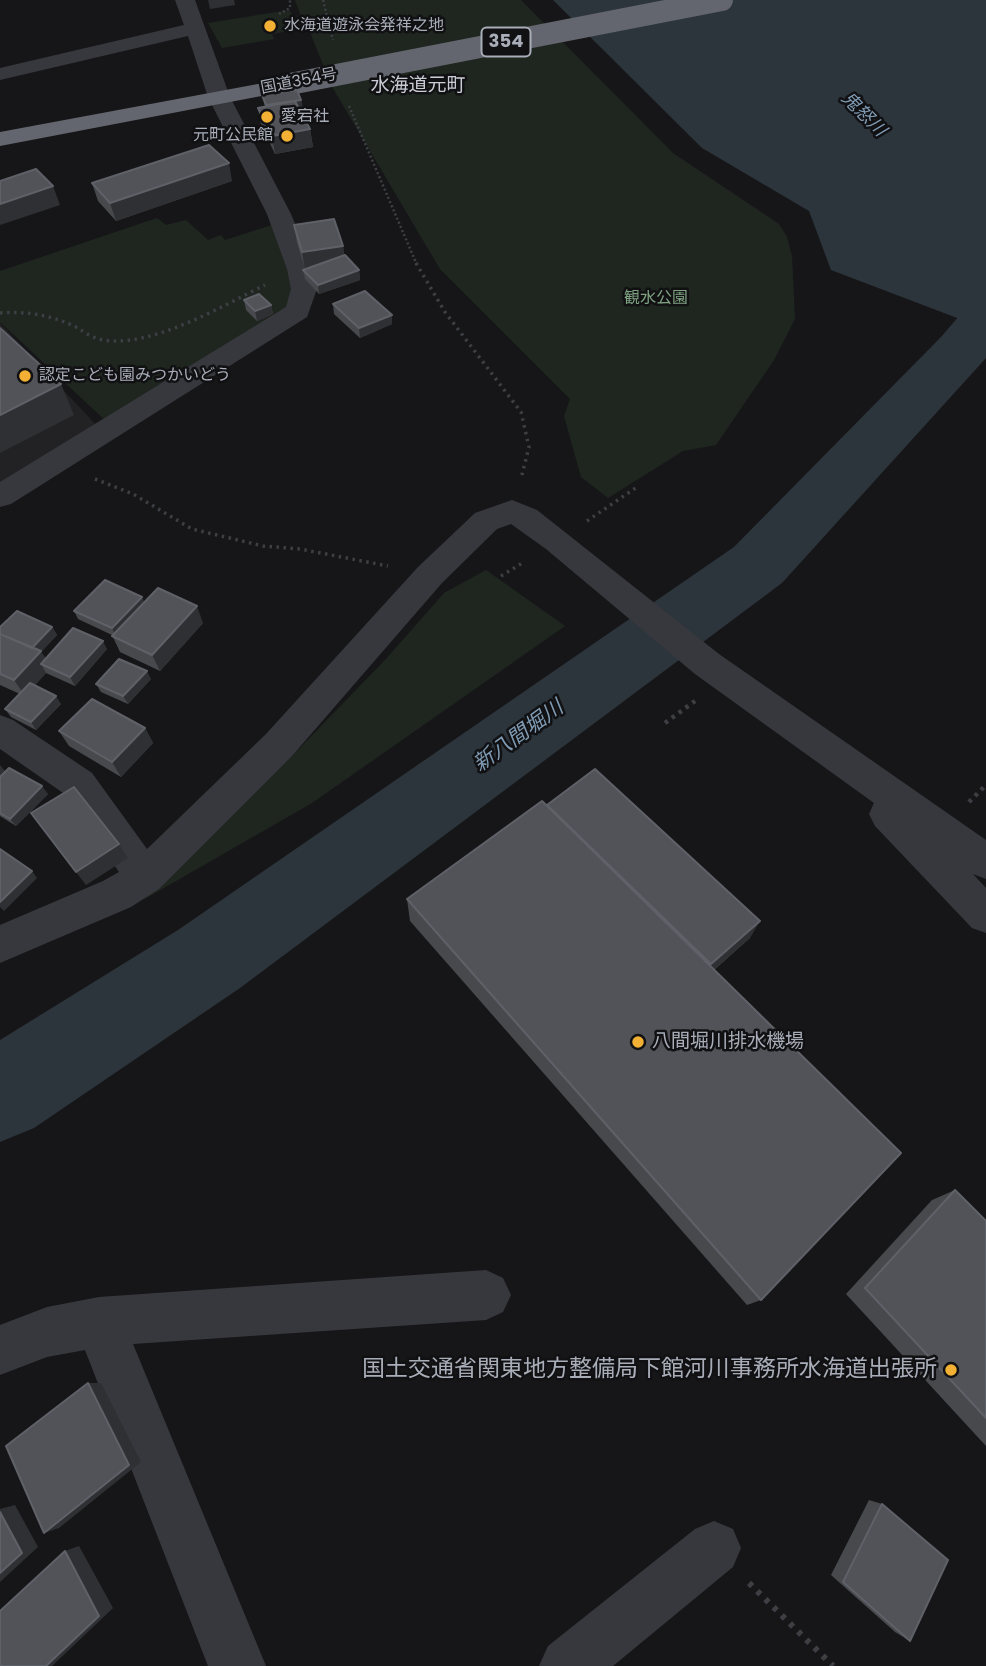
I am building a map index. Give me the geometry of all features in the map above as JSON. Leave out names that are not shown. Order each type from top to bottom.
[{"type":"highway","name":"国道354号","points":[[0,139],[722,0]]},
{"type":"street","points":[[0,496],[298,311],[304,289],[302,275],[279,214],[219,97],[185,0]]},
{"type":"street","points":[[0,74],[196,28]]},
{"type":"street","points":[[0,944],[117,894],[145,877],[279,745],[429,575],[486,522],[512,511],[557,541],[707,664],[986,862]]},
{"type":"street","points":[[0,730],[79,784],[145,877]]},
{"type":"street","points":[[818,741],[986,915]]},
{"type":"street","points":[[0,1350],[47,1332],[99,1322],[486,1295]]},
{"type":"street","points":[[99,1322],[237,1666]]},
{"type":"street","points":[[568,1666],[714,1548]]},
{"type":"path","points":[[279,14],[290,8],[290,0]]},
{"type":"path","points":[[323,0],[335,51]]},
{"type":"path","points":[[347,102],[418,268],[445,312],[521,412],[529,447],[512,511]]},
{"type":"path","points":[[0,313],[29,310],[100,340],[115,343],[184,322],[271,282],[302,275]]},
{"type":"path","points":[[56,462],[133,494],[192,529],[263,546],[327,554],[429,575]]},
{"type":"path","points":[[557,541],[637,487]]},
{"type":"path","points":[[714,1548],[833,1666]]},
{"type":"shaded area","name":"認定こども園みつかいどう","points":[[0,323],[99,428],[0,488]]},
{"type":"green space","name":"観水公園","points":[[295,0],[521,0],[673,153],[779,224],[787,237],[792,256],[795,319],[774,360],[716,445],[683,451],[608,498],[581,477],[564,416],[570,399],[440,269],[331,85],[310,32],[317,30],[311,19],[303,21]]},
{"type":"green space","points":[[289,10],[302,29],[272,34],[274,39],[222,48],[208,23]]},
{"type":"green space","points":[[157,218],[166,225],[186,220],[208,240],[221,235],[225,240],[272,225],[297,288],[294,306],[108,423],[0,322],[0,271]]},
{"type":"green space","points":[[486,570],[565,626],[312,803],[143,900],[291,757],[385,660],[444,593]]},
{"type":"water","name":"鬼怒川","points":[[553,0],[986,0],[986,329],[831,270],[809,211],[702,148]]},
{"type":"building","points":[[297,90],[301,100],[266,105],[262,95]]},
{"type":"building","points":[[295,101],[310,129],[272,136],[258,108]]},
{"type":"building","points":[[209,145],[229,163],[110,203],[92,183]]},
{"type":"building","points":[[36,169],[53,186],[0,204],[0,181]]},
{"type":"building","points":[[334,219],[343,246],[302,252],[294,225]]},
{"type":"building","points":[[345,255],[359,270],[318,285],[303,270]]},
{"type":"building","points":[[365,291],[392,315],[359,328],[333,304]]},
{"type":"building","points":[[259,294],[271,305],[255,311],[244,300]]},
{"type":"building","points":[[0,328],[61,384],[0,415]]},
{"type":"building","points":[[105,580],[142,597],[112,628],[74,611]]},
{"type":"building","points":[[158,588],[197,606],[152,655],[112,636]]},
{"type":"building","points":[[17,611],[52,627],[32,648],[0,634],[0,627]]},
{"type":"building","points":[[73,628],[103,641],[70,677],[41,664]]},
{"type":"building","points":[[0,634],[41,651],[14,680],[0,674]]},
{"type":"building","points":[[119,659],[147,671],[123,696],[96,684]]},
{"type":"building","points":[[30,683],[56,696],[31,722],[5,709]]},
{"type":"building","points":[[92,699],[145,728],[112,762],[59,731]]},
{"type":"building","points":[[9,768],[42,786],[10,819],[0,813],[0,777]]},
{"type":"building","name":"八間堀川排水機場","points":[[595,769],[760,921],[711,964],[547,805]]},
{"type":"building","points":[[74,787],[119,844],[76,872],[31,813]]},
{"type":"building","name":"八間堀川排水機場","points":[[542,801],[901,1153],[761,1300],[407,899]]},
{"type":"building","points":[[0,849],[32,871],[0,902]]},
{"type":"building","name":"国土交通省関東地方整備局下館河川事務所水海道出張所","points":[[955,1190],[986,1221],[986,1418],[865,1288]]},
{"type":"building","points":[[88,1383],[129,1465],[44,1533],[6,1446]]},
{"type":"building","points":[[882,1504],[948,1560],[910,1641],[843,1582]]},
{"type":"building","points":[[0,1512],[22,1553],[0,1573]]},
{"type":"building","points":[[65,1551],[99,1616],[46,1666],[0,1666],[0,1611]]},
{"type":"waterway","name":"新八間堀川","points":[[0,1094],[209,959],[758,565],[962,350],[986,320]]},
{"type":"place","name":"水海道遊泳会発祥之地","points":[[270,26]]},
{"type":"place","name":"愛宕社","points":[[267,117]]},
{"type":"place","name":"元町公民館","points":[[287,136]]},
{"type":"place","name":"認定こども園みつかいどう","points":[[25,376]]},
{"type":"place","name":"八間堀川排水機場","points":[[638,1042]]},
{"type":"place","name":"国土交通省関東地方整備局下館河川事務所水海道出張所","points":[[951,1370]]},
{"type":"district","name":"水海道元町","points":[[418,86]]}]
